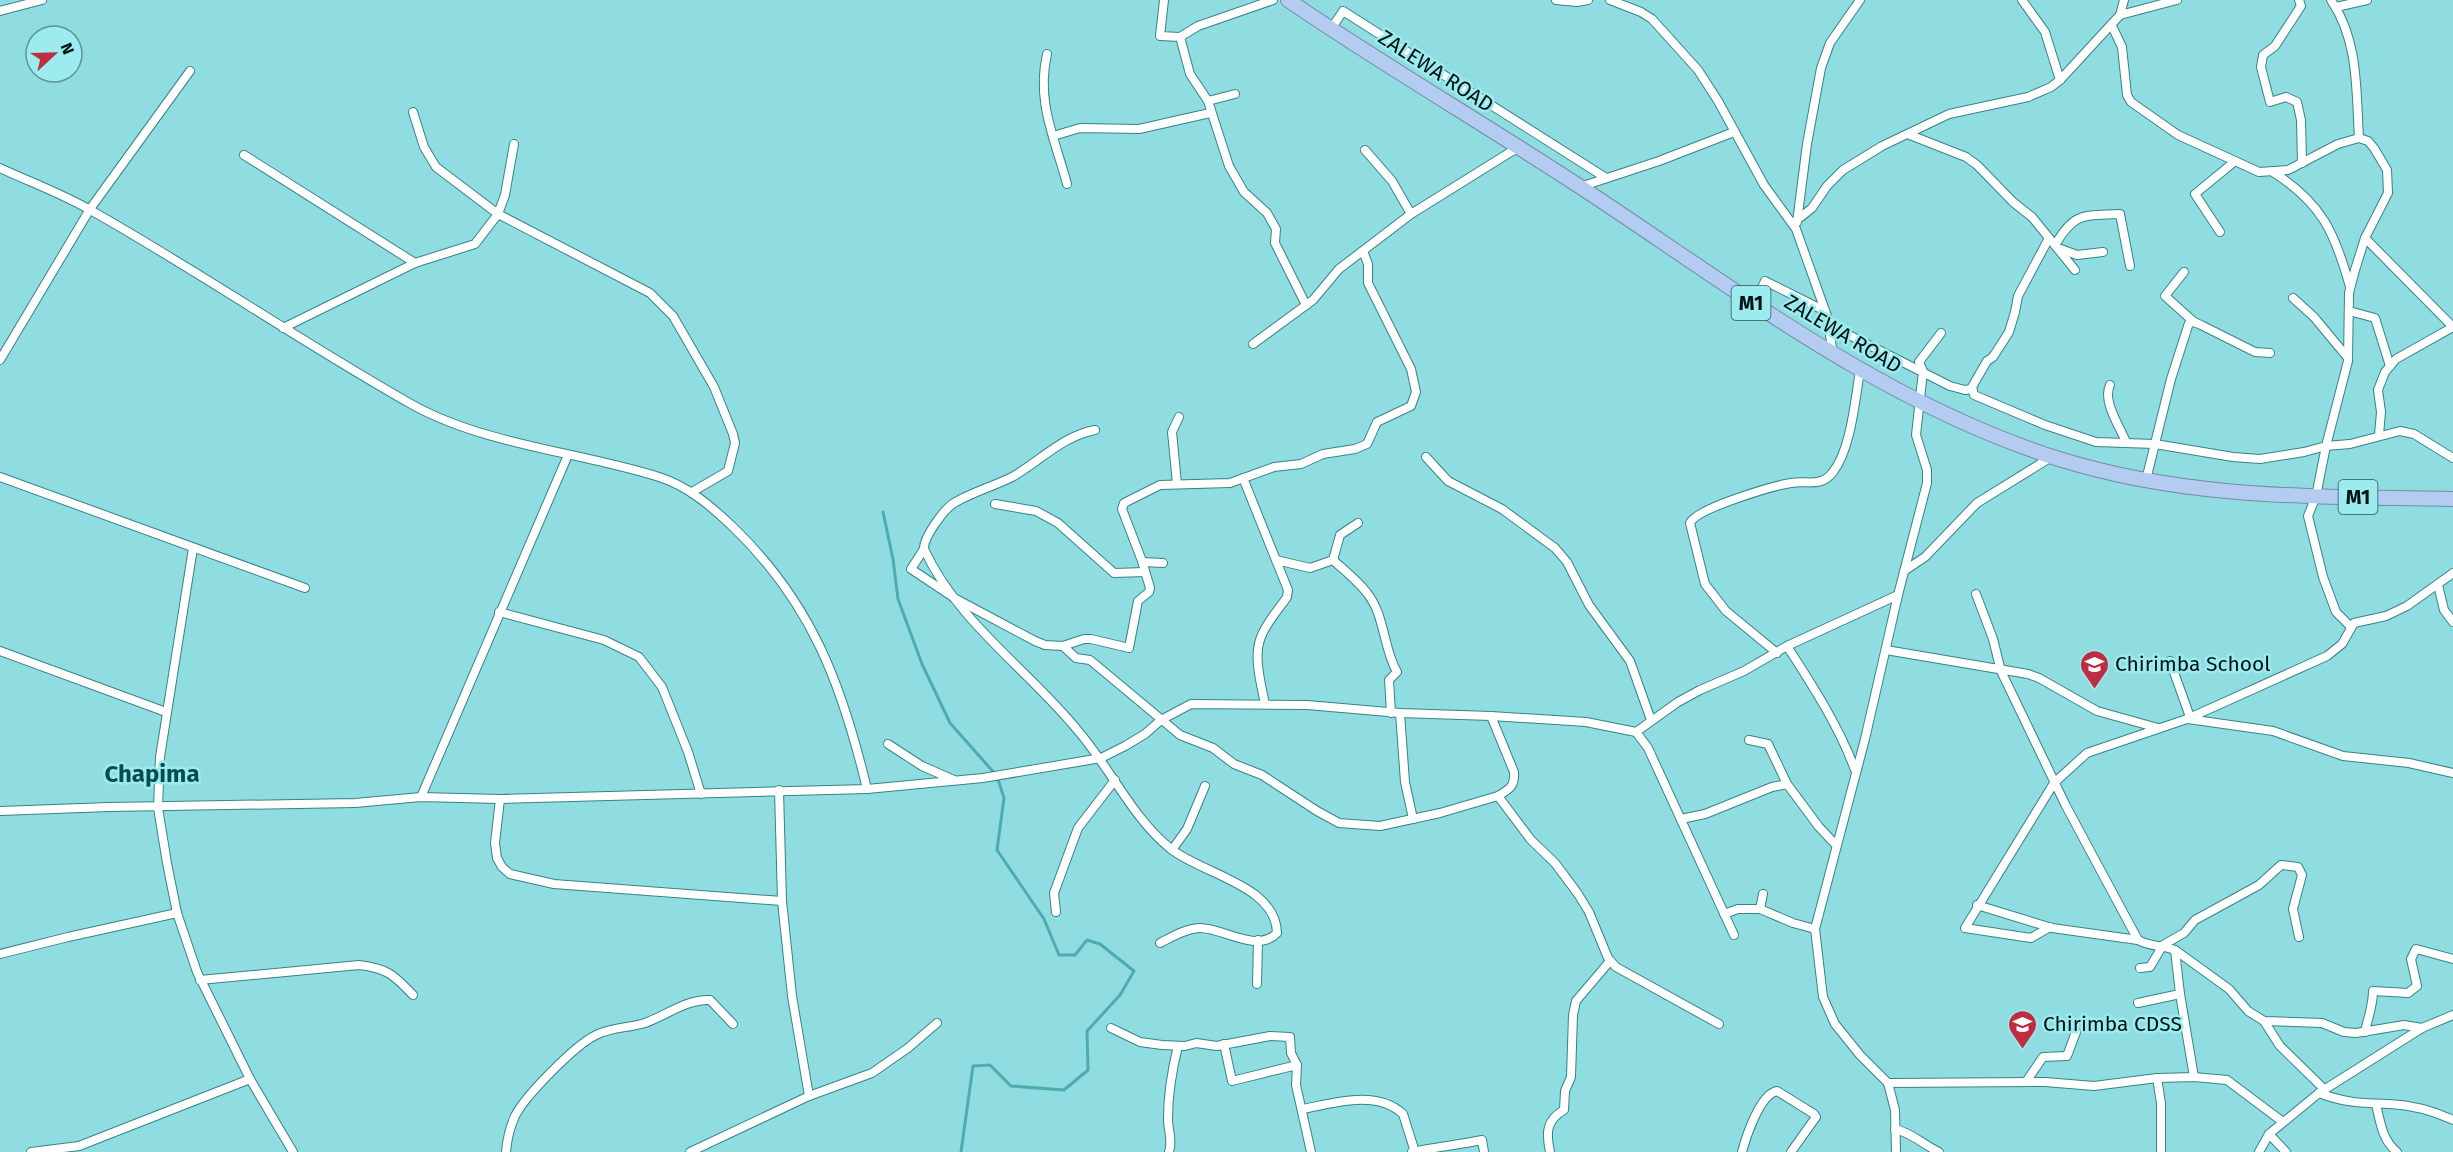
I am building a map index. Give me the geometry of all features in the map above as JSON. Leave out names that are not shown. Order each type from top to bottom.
[{"type":"highway","name":"ZALEWA ROAD","points":[[1288,0],[1580,187],[1754,305],[1860,371],[1921,404],[2053,456],[2146,480],[2235,493],[2453,499]]},
{"type":"street","points":[[0,11],[42,0]]},
{"type":"street","points":[[1164,0],[1160,36],[1180,37],[1198,26],[1273,0]]},
{"type":"street","points":[[1556,0],[1577,2],[1588,0]]},
{"type":"street","points":[[1610,0],[1629,3],[1652,19],[1679,48],[1718,101],[1778,206],[1796,230],[1826,311],[1833,354]]},
{"type":"street","points":[[1796,230],[1807,144],[1821,68],[1830,43],[1860,0]]},
{"type":"street","points":[[2022,0],[2035,15],[2045,32],[2060,80]]},
{"type":"street","points":[[1797,220],[1812,208],[1827,186],[1844,170],[1882,146],[1910,135],[1949,114],[2028,97],[2051,87],[2112,26],[2120,15],[2124,0]]},
{"type":"street","points":[[2120,15],[2177,0]]},
{"type":"street","points":[[2299,0],[2301,6],[2275,46],[2263,55],[2261,67],[2270,102],[2286,97],[2297,102],[2301,120],[2302,163]]},
{"type":"street","points":[[2333,4],[2367,0]]},
{"type":"street","points":[[2333,4],[2343,17],[2351,42],[2359,138]]},
{"type":"street","points":[[1331,29],[1342,11],[1606,178]]},
{"type":"street","points":[[2112,26],[2122,47],[2127,95],[2131,102],[2178,135],[2259,172],[2288,170],[2338,144],[2359,138],[2368,141],[2387,170],[2388,193],[2365,238],[2350,290],[2348,358],[2316,496],[2308,516],[2322,578],[2336,612],[2351,627]]},
{"type":"street","points":[[1180,37],[1190,74],[1208,101],[1229,166],[1244,192],[1263,208],[1273,224],[1276,233],[1275,243],[1306,305]]},
{"type":"street","points":[[1047,54],[1043,98],[1067,184]]},
{"type":"street","points":[[0,360],[90,209],[190,71]]},
{"type":"street","points":[[1208,101],[1235,94]]},
{"type":"street","points":[[413,112],[424,147],[436,166],[498,214],[650,292],[673,316],[714,387],[735,443],[728,471],[692,492]]},
{"type":"street","points":[[1053,136],[1080,128],[1139,129],[1210,113]]},
{"type":"street","points":[[1580,187],[1677,155],[1734,132]]},
{"type":"street","points":[[1910,135],[1972,161],[2032,218],[2075,270]]},
{"type":"street","points":[[283,328],[415,263],[475,244],[498,214],[505,195],[514,144]]},
{"type":"street","points":[[1253,344],[1306,305],[1339,268],[1411,214],[1517,148]]},
{"type":"street","points":[[1365,150],[1392,181],[1411,214]]},
{"type":"street","points":[[244,155],[415,263]]},
{"type":"street","points":[[2220,232],[2195,194],[2234,162]]},
{"type":"street","points":[[0,168],[90,209],[412,405],[449,423],[568,456],[663,478],[692,492],[742,535],[780,577],[798,603],[814,632],[833,676],[856,745],[867,789]]},
{"type":"street","points":[[2273,172],[2290,182],[2328,225],[2340,250],[2350,290]]},
{"type":"street","points":[[1971,389],[1987,361],[1993,357],[2009,332],[2018,296],[2066,225],[2082,216],[2120,214],[2130,266]]},
{"type":"street","points":[[2365,238],[2453,327],[2401,356],[2385,372],[2378,390],[2381,412],[2379,435]]},
{"type":"street","points":[[2054,243],[2077,255],[2103,252]]},
{"type":"street","points":[[1095,430],[1066,439],[1012,476],[955,502],[926,537],[924,549],[911,569],[956,599],[1045,645],[1063,646],[1084,639],[1129,648],[1138,601],[1149,592],[1150,588],[1122,506],[1155,487],[1177,484],[1221,484],[1274,467],[1301,464],[1323,454],[1355,449],[1367,444],[1377,422],[1411,406],[1415,398],[1415,383],[1411,369],[1368,283],[1368,264],[1363,251]]},
{"type":"street","points":[[2184,272],[2165,296],[2194,322],[2255,352],[2270,353]]},
{"type":"street","points":[[1754,305],[1765,281],[1826,311]]},
{"type":"street","points":[[2294,298],[2314,317],[2348,358]]},
{"type":"street","points":[[2349,311],[2375,318],[2390,366]]},
{"type":"street","points":[[2146,480],[2171,379],[2189,323],[2194,322]]},
{"type":"street","points":[[1896,1152],[1894,1110],[1888,1083],[1860,1055],[1835,1024],[1823,997],[1815,929],[1865,739],[1927,483],[1927,470],[1916,435],[1923,371],[1919,362],[1941,333]]},
{"type":"street","points":[[1830,335],[1849,335],[1950,386],[1965,390],[1971,389]]},
{"type":"street","points":[[1777,653],[1726,610],[1705,584],[1690,523],[1695,516],[1733,500],[1791,483],[1823,481],[1833,474],[1843,453],[1860,371]]},
{"type":"street","points":[[2110,385],[2107,391],[2112,409],[2126,442]]},
{"type":"street","points":[[1971,389],[1974,395],[2005,409],[2088,440],[2155,444],[2233,457],[2260,459],[2326,446],[2350,444],[2400,431],[2414,434],[2453,458]]},
{"type":"street","points":[[1177,484],[1172,432],[1179,417]]},
{"type":"street","points":[[421,797],[568,456]]},
{"type":"street","points":[[1904,571],[1925,557],[1977,503],[2053,456]]},
{"type":"street","points":[[1426,458],[1448,481],[1502,509],[1555,548],[1567,562],[1589,605],[1630,661],[1651,720]]},
{"type":"street","points":[[0,477],[305,588]]},
{"type":"street","points":[[1243,478],[1288,590],[1287,597],[1261,636],[1259,645],[1258,657],[1266,704]]},
{"type":"street","points":[[995,504],[1036,511],[1058,523],[1114,573],[1145,572]]},
{"type":"street","points":[[1333,560],[1340,535],[1358,523]]},
{"type":"street","points":[[193,548],[166,712],[160,758],[158,808],[177,913],[200,980],[250,1079],[293,1152]]},
{"type":"street","points":[[924,549],[968,617],[1077,728],[1101,758],[1145,822],[1172,850],[1251,891],[1264,902],[1276,924],[1276,933],[1272,938],[1251,940],[1203,928],[1179,933],[1160,943]]},
{"type":"street","points":[[1276,560],[1310,568],[1333,560]]},
{"type":"street","points":[[1333,560],[1368,593],[1378,614],[1390,660],[1397,672],[1389,680],[1413,819]]},
{"type":"street","points":[[1143,562],[1163,563]]},
{"type":"street","points":[[2050,927],[2031,938],[1965,928],[1977,905],[2054,783],[2087,753],[2189,718],[2327,656],[2342,644],[2351,627],[2362,620],[2386,616],[2407,606],[2453,573]]},
{"type":"street","points":[[2438,585],[2445,610],[2453,622]]},
{"type":"street","points":[[1976,594],[1993,639],[2001,670],[2054,783],[2138,940]]},
{"type":"street","points":[[1636,732],[1678,702],[1744,671],[1787,646],[1898,596]]},
{"type":"street","points":[[499,612],[604,640],[639,657],[662,687],[688,752],[701,794]]},
{"type":"street","points":[[1063,646],[1076,658],[1090,660],[1161,720],[1189,740],[1213,748],[1234,764],[1262,775],[1317,812],[1339,823],[1380,826],[1498,796],[1511,788],[1515,781],[1514,772],[1491,716]]},
{"type":"street","points":[[1787,646],[1847,750],[1855,770]]},
{"type":"street","points":[[1886,650],[2028,674],[2097,711],[2158,728]]},
{"type":"street","points":[[0,651],[166,712]]},
{"type":"street","points":[[2170,661],[2189,718]]},
{"type":"street","points":[[0,811],[355,803],[421,797],[500,798],[867,789],[956,781],[1101,758],[1145,734],[1161,720],[1191,704],[1307,705],[1396,713],[1586,722],[1636,732],[1648,748],[1734,935]]},
{"type":"street","points":[[2189,718],[2273,731],[2343,756],[2409,763],[2453,773]]},
{"type":"street","points":[[1831,734],[1847,750]]},
{"type":"street","points":[[1749,740],[1768,744],[1787,784],[1819,827],[1836,844]]},
{"type":"street","points":[[888,744],[922,766],[956,781]]},
{"type":"street","points":[[1056,912],[1054,893],[1078,828],[1115,780]]},
{"type":"street","points":[[1681,819],[1705,814],[1772,787],[1787,784]]},
{"type":"street","points":[[1172,850],[1187,829],[1205,786]]},
{"type":"street","points":[[779,790],[782,901],[792,996],[809,1096]]},
{"type":"street","points":[[1498,796],[1578,894],[1589,912],[1610,961],[1626,974],[1719,1023]]},
{"type":"street","points":[[500,798],[495,843],[497,858],[510,874],[554,884],[782,901]]},
{"type":"street","points":[[1977,905],[2050,927],[2138,940],[2150,946],[2163,945],[2184,933],[2195,920],[2259,885],[2281,865],[2298,867],[2302,875],[2293,909],[2299,937]]},
{"type":"street","points":[[1760,909],[1763,894]]},
{"type":"street","points":[[1724,914],[1738,909],[1760,909],[1793,923],[1815,929]]},
{"type":"street","points":[[0,954],[177,913]]},
{"type":"street","points":[[1257,984],[1258,940]]},
{"type":"street","points":[[2163,945],[2175,950],[2229,989],[2248,1011],[2264,1021],[2280,1046],[2322,1091],[2347,1102],[2391,1104],[2440,1114],[2453,1119]]},
{"type":"street","points":[[2140,968],[2150,967],[2163,945]]},
{"type":"street","points":[[2365,1032],[2367,1019],[2373,1006],[2373,991],[2408,993],[2417,986],[2410,959],[2416,949],[2453,959]]},
{"type":"street","points":[[2175,950],[2194,1077]]},
{"type":"street","points":[[1550,1152],[1548,1138],[1550,1122],[1563,1110],[1565,1091],[1571,1077],[1573,1015],[1576,1001],[1610,961]]},
{"type":"street","points":[[200,980],[359,965],[378,967],[390,972],[413,995]]},
{"type":"street","points":[[2138,1003],[2180,994]]},
{"type":"street","points":[[506,1152],[508,1136],[515,1116],[528,1097],[582,1044],[594,1036],[645,1023],[698,999],[710,1000],[733,1024]]},
{"type":"street","points":[[2259,1152],[2269,1134],[2322,1091],[2422,1029],[2453,1015]]},
{"type":"street","points":[[2264,1021],[2322,1023],[2344,1032],[2365,1032],[2404,1025],[2422,1029]]},
{"type":"street","points":[[690,1152],[809,1096],[872,1073],[908,1048],[937,1023]]},
{"type":"street","points":[[1111,1028],[1140,1042],[1178,1046],[1196,1042],[1224,1044],[1270,1036],[1290,1037],[1291,1053],[1297,1065],[1296,1085],[1311,1152]]},
{"type":"street","points":[[2026,1082],[2043,1057],[2067,1056],[2076,1032]]},
{"type":"street","points":[[1224,1044],[1232,1082],[1297,1065]]},
{"type":"street","points":[[1169,1152],[1172,1142],[1168,1121],[1170,1077],[1178,1046]]},
{"type":"street","points":[[1888,1083],[2026,1082],[2094,1086],[2157,1078],[2194,1077],[2231,1081],[2261,1107],[2283,1122]]},
{"type":"street","points":[[2157,1078],[2162,1103],[2161,1152]]},
{"type":"street","points":[[31,1152],[81,1149],[250,1079]]},
{"type":"street","points":[[1742,1152],[1749,1128],[1770,1093],[1777,1091],[1816,1117],[1791,1152]]},
{"type":"street","points":[[1302,1109],[1363,1099],[1381,1102],[1402,1114],[1414,1152],[1482,1140],[1484,1152]]},
{"type":"street","points":[[2376,1104],[2384,1136],[2397,1152]]},
{"type":"street","points":[[1895,1129],[1906,1131],[1927,1147],[1939,1152]]},
{"type":"street","points":[[2269,1134],[2286,1152]]},
{"type":"waterway","points":[[883,512],[893,559],[898,599],[922,664],[950,723],[997,776],[1004,798],[997,850],[1044,919],[1059,955],[1075,955],[1087,940],[1100,944],[1134,971],[1120,995],[1087,1031],[1088,1070],[1064,1090],[1011,1086],[990,1065],[973,1066],[961,1152]]},
{"type":"place","name":"Chirimba School","points":[[2094,690]]},
{"type":"place","name":"Chirimba CDSS","points":[[2022,1050]]},
{"type":"district","name":"Chapima","points":[[152,774]]}]
